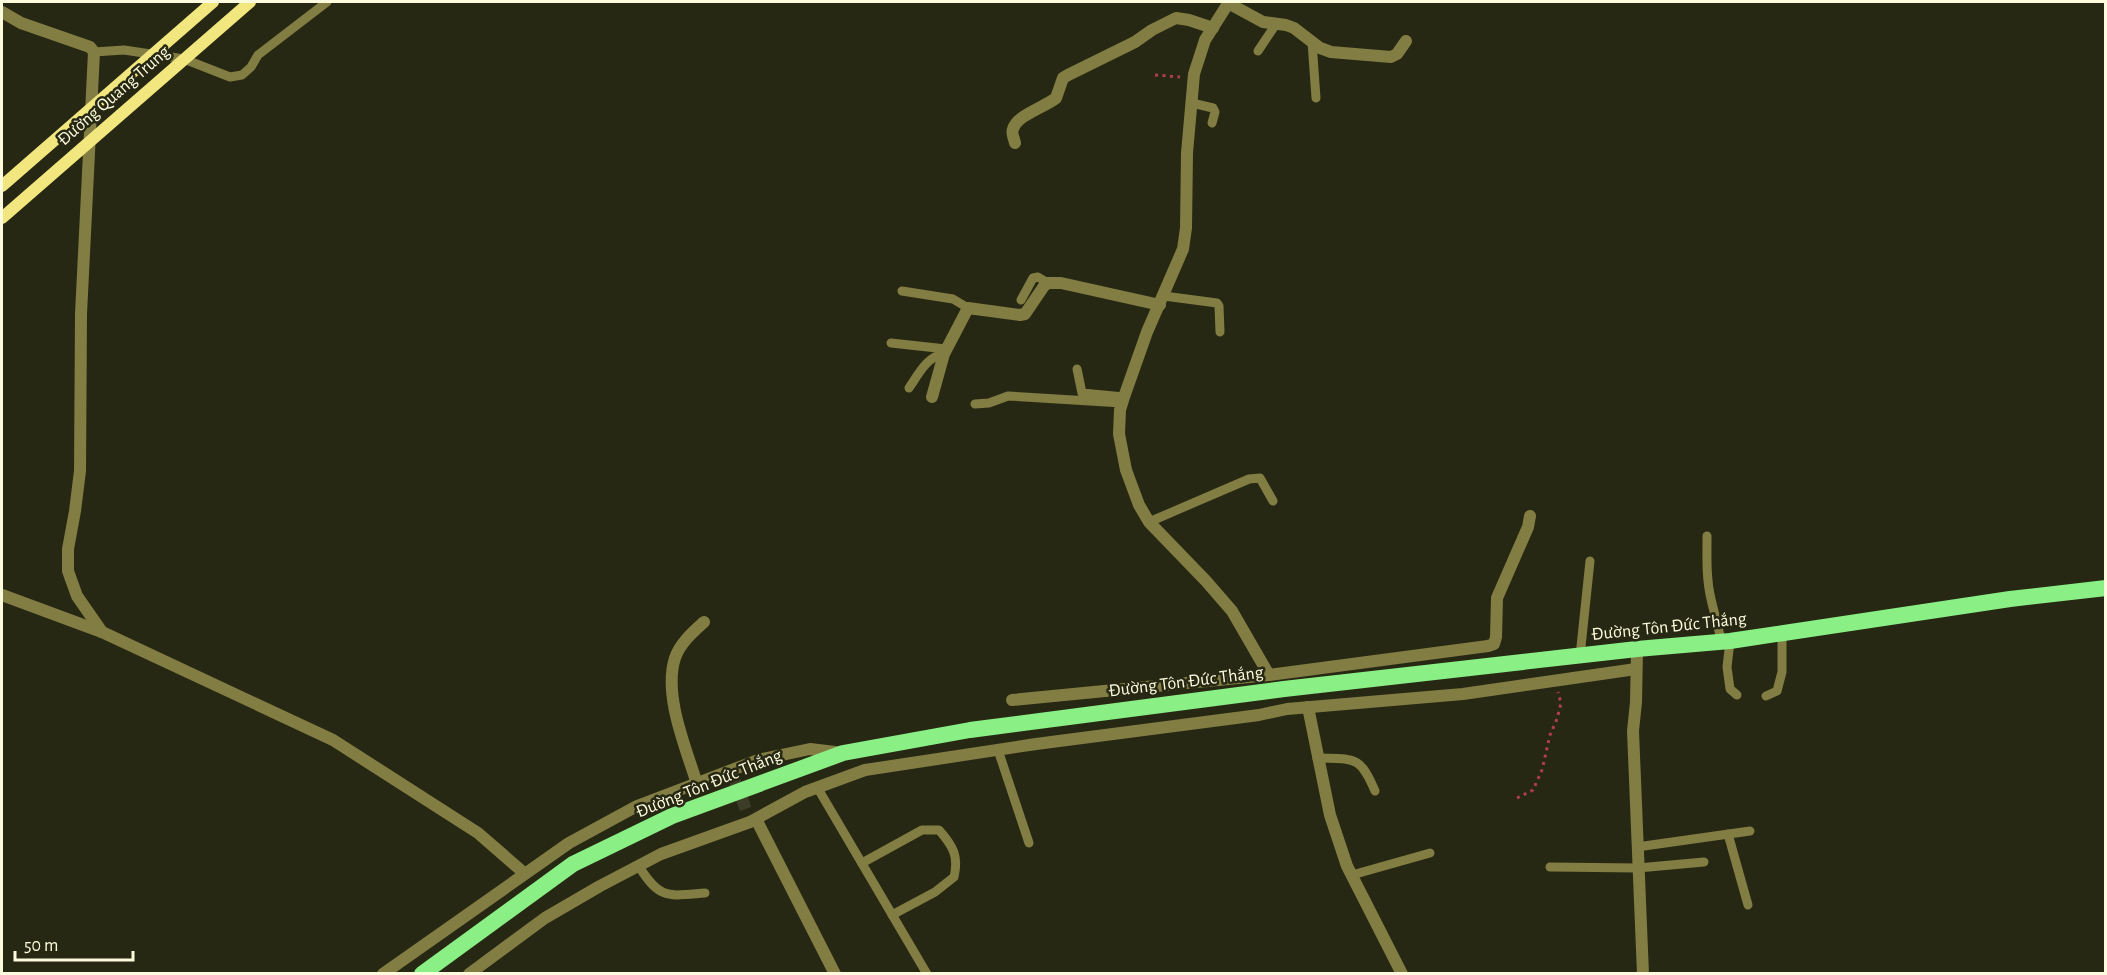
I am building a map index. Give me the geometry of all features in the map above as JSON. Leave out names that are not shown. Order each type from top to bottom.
[{"type":"highway","name":"Đường Tôn Đức Thắng","points":[[422,974],[573,864],[672,816],[843,753],[1278,679],[1580,656],[1725,641],[2010,599],[2106,588]]},
{"type":"main road","name":"Đường Quang Trung","points":[[2,186],[213,2]]},
{"type":"main road","name":"Đường Quang Trung","points":[[2,218],[250,2]]},
{"type":"street","points":[[1287,709],[1278,679],[1232,611],[1149,522],[1139,505],[1122,452],[1119,434],[1123,400],[1183,249],[1186,228],[1187,153],[1194,79],[1205,40],[1229,2],[1256,20],[1294,28],[1312,42],[1331,52],[1384,57],[1397,54],[1406,41]]},
{"type":"street","points":[[2,12],[21,23],[90,47],[94,52],[81,314],[80,471],[68,549],[68,571],[77,596],[102,632]]},
{"type":"street","points":[[1015,143],[1012,131],[1014,126],[1029,113],[1056,98],[1063,78],[1068,75],[1136,42],[1152,30],[1176,18],[1213,28]]},
{"type":"street","points":[[932,397],[945,352],[969,308],[1025,314],[1048,283],[1061,283],[1162,300]]},
{"type":"street","points":[[1012,700],[1278,679],[1494,644],[1497,598],[1530,516]]},
{"type":"street","points":[[2,595],[102,632],[333,740],[478,833],[524,873]]},
{"type":"street","points":[[697,784],[673,708],[673,675],[675,658],[681,646],[704,622]]},
{"type":"street","points":[[1637,649],[1633,731],[1643,974]]},
{"type":"street","points":[[469,974],[545,918],[661,854],[751,818],[831,782],[865,770],[1259,715],[1287,709],[1463,694],[1636,669]]},
{"type":"street","points":[[1308,707],[1330,815],[1352,875],[1402,974]]},
{"type":"street","points":[[383,974],[569,843],[636,806],[697,784],[733,776],[758,760],[810,749],[843,753]]},
{"type":"street","points":[[823,761],[831,782]]},
{"type":"street","points":[[751,818],[836,974]]},
{"type":"lane","points":[[94,52],[124,50],[153,54],[184,59],[230,77],[242,75],[258,56],[327,2]]},
{"type":"lane","points":[[1258,51],[1276,24]]},
{"type":"lane","points":[[1312,42],[1316,98]]},
{"type":"lane","points":[[1192,103],[1213,108],[1215,112],[1212,123]]},
{"type":"lane","points":[[1021,300],[1033,278],[1038,277],[1048,283]]},
{"type":"lane","points":[[902,291],[952,299],[969,308]]},
{"type":"lane","points":[[1162,300],[1217,303],[1220,332]]},
{"type":"lane","points":[[891,343],[945,352]]},
{"type":"lane","points":[[909,388],[927,362],[945,352]]},
{"type":"lane","points":[[1077,369],[1082,393],[1123,400]]},
{"type":"lane","points":[[975,404],[989,403],[1008,396],[1123,400]]},
{"type":"lane","points":[[1149,522],[1249,479],[1260,478],[1273,501]]},
{"type":"lane","points":[[1707,536],[1707,570],[1711,600],[1725,641],[1730,689],[1737,694]]},
{"type":"lane","points":[[1580,656],[1590,561]]},
{"type":"lane","points":[[1766,696],[1777,691],[1782,672],[1782,634]]},
{"type":"lane","points":[[998,750],[1029,843]]},
{"type":"lane","points":[[1317,758],[1352,759],[1366,769],[1375,791]]},
{"type":"lane","points":[[817,788],[927,974]]},
{"type":"lane","points":[[862,863],[922,830],[939,830],[949,842],[957,862],[954,877],[934,892],[892,915]]},
{"type":"lane","points":[[1637,847],[1750,831]]},
{"type":"lane","points":[[1728,834],[1748,905]]},
{"type":"lane","points":[[1352,875],[1430,853]]},
{"type":"lane","points":[[1550,867],[1638,868],[1704,862]]},
{"type":"lane","points":[[639,866],[656,889],[667,896],[705,893]]},
{"type":"path","points":[[1155,75],[1194,79]]},
{"type":"path","points":[[1517,798],[1533,790],[1542,770],[1550,735],[1561,703],[1556,682]]},
{"type":"tunnel","points":[[735,781],[747,812]]}]
